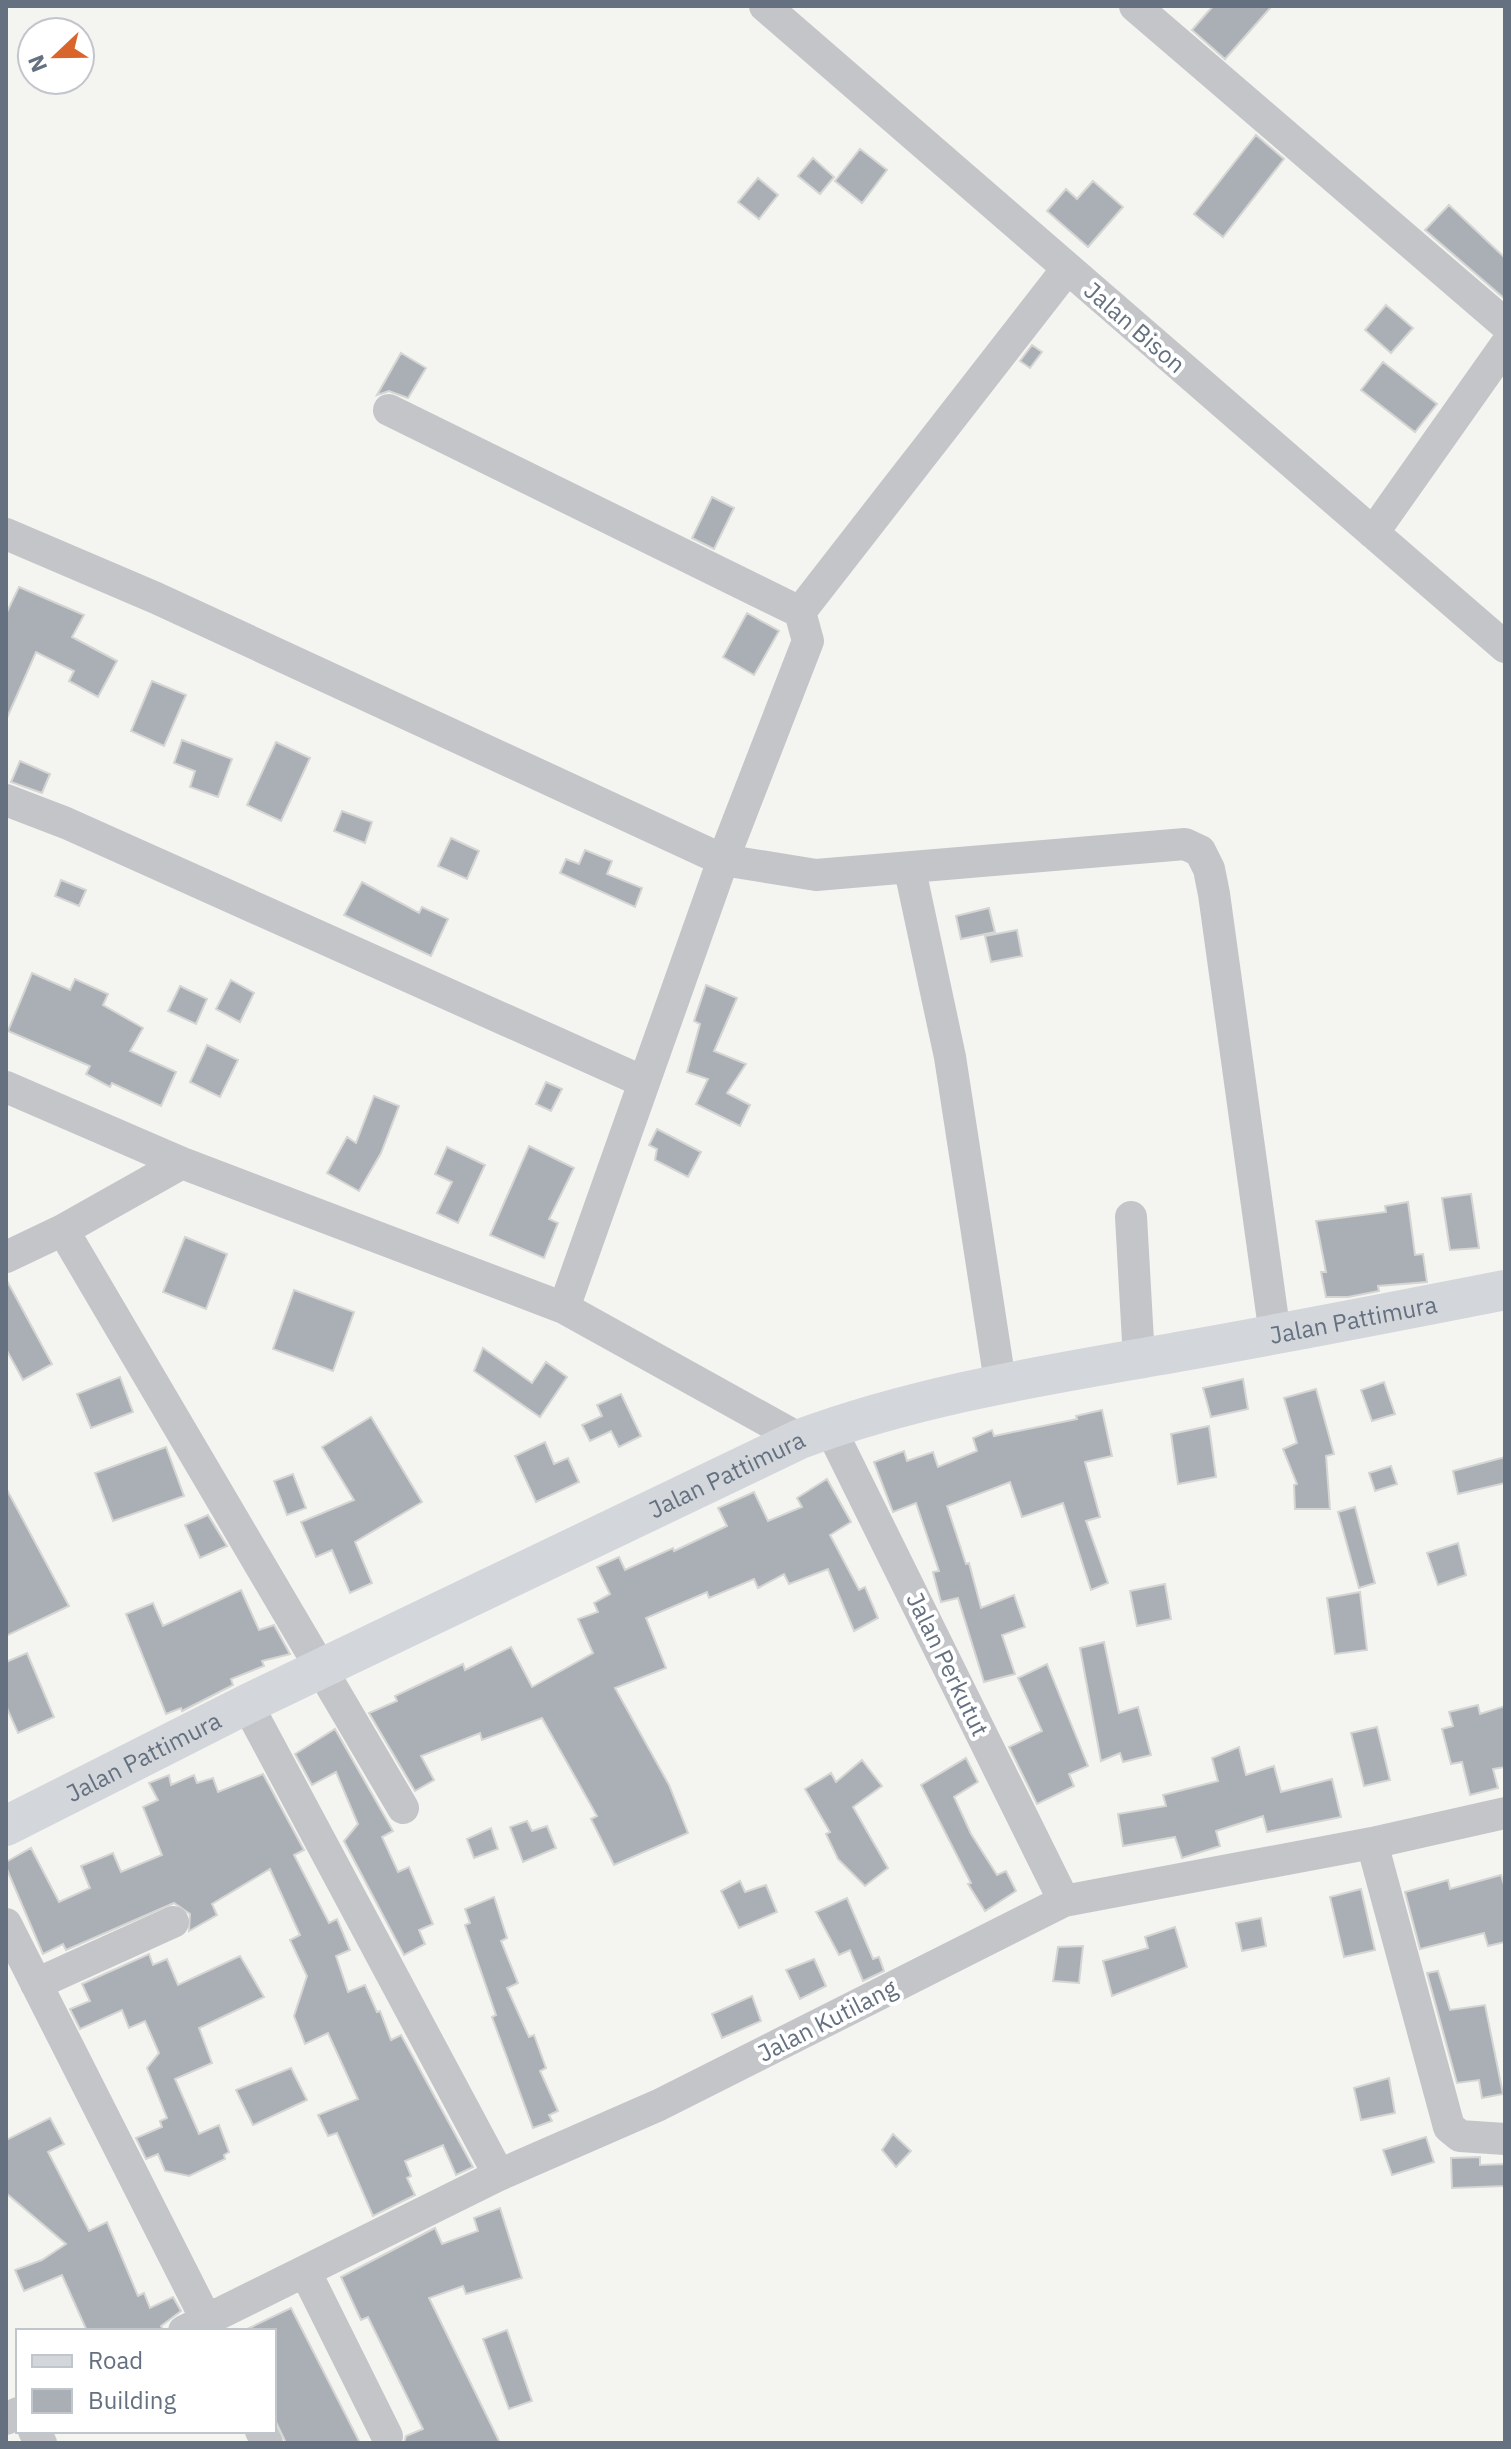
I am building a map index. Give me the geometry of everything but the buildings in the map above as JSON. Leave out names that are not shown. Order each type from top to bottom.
[{"type":"main road","name":"Jalan Pattimura","points":[[6,1826],[247,1704],[815,1433],[1000,1382],[1275,1335],[1505,1290]]},
{"type":"street","name":"Jalan Bison","points":[[765,6],[1505,647]]},
{"type":"street","points":[[1135,6],[1505,324]]},
{"type":"street","points":[[800,612],[1067,269]]},
{"type":"street","points":[[1373,533],[1505,346]]},
{"type":"street","points":[[389,410],[800,612],[808,641],[723,860],[564,1308]]},
{"type":"street","points":[[6,534],[156,598],[723,860],[816,875],[910,870],[1101,849],[1185,844],[1200,851],[1209,869],[1214,894],[1275,1335]]},
{"type":"street","points":[[6,800],[66,823],[644,1082]]},
{"type":"street","points":[[910,870],[950,1057],[1000,1382]]},
{"type":"street","points":[[6,1087],[182,1163],[564,1308],[815,1433]]},
{"type":"street","points":[[6,1257],[63,1230],[182,1163]]},
{"type":"street","points":[[1131,1217],[1139,1359]]},
{"type":"street","points":[[63,1230],[403,1808]]},
{"type":"street","name":"Jalan Perkutut","points":[[815,1433],[1064,1901]]},
{"type":"street","points":[[247,1704],[499,2175]]},
{"type":"street","name":"Jalan Kutilang","points":[[201,2327],[305,2271],[499,2175],[659,2105],[1064,1901],[1372,1843],[1505,1813]]},
{"type":"street","points":[[1372,1843],[1449,2127],[1460,2136],[1505,2139]]},
{"type":"street","points":[[36,1984],[173,1922]]},
{"type":"street","points":[[6,1924],[201,2327]]},
{"type":"street","points":[[305,2271],[387,2436]]}]
